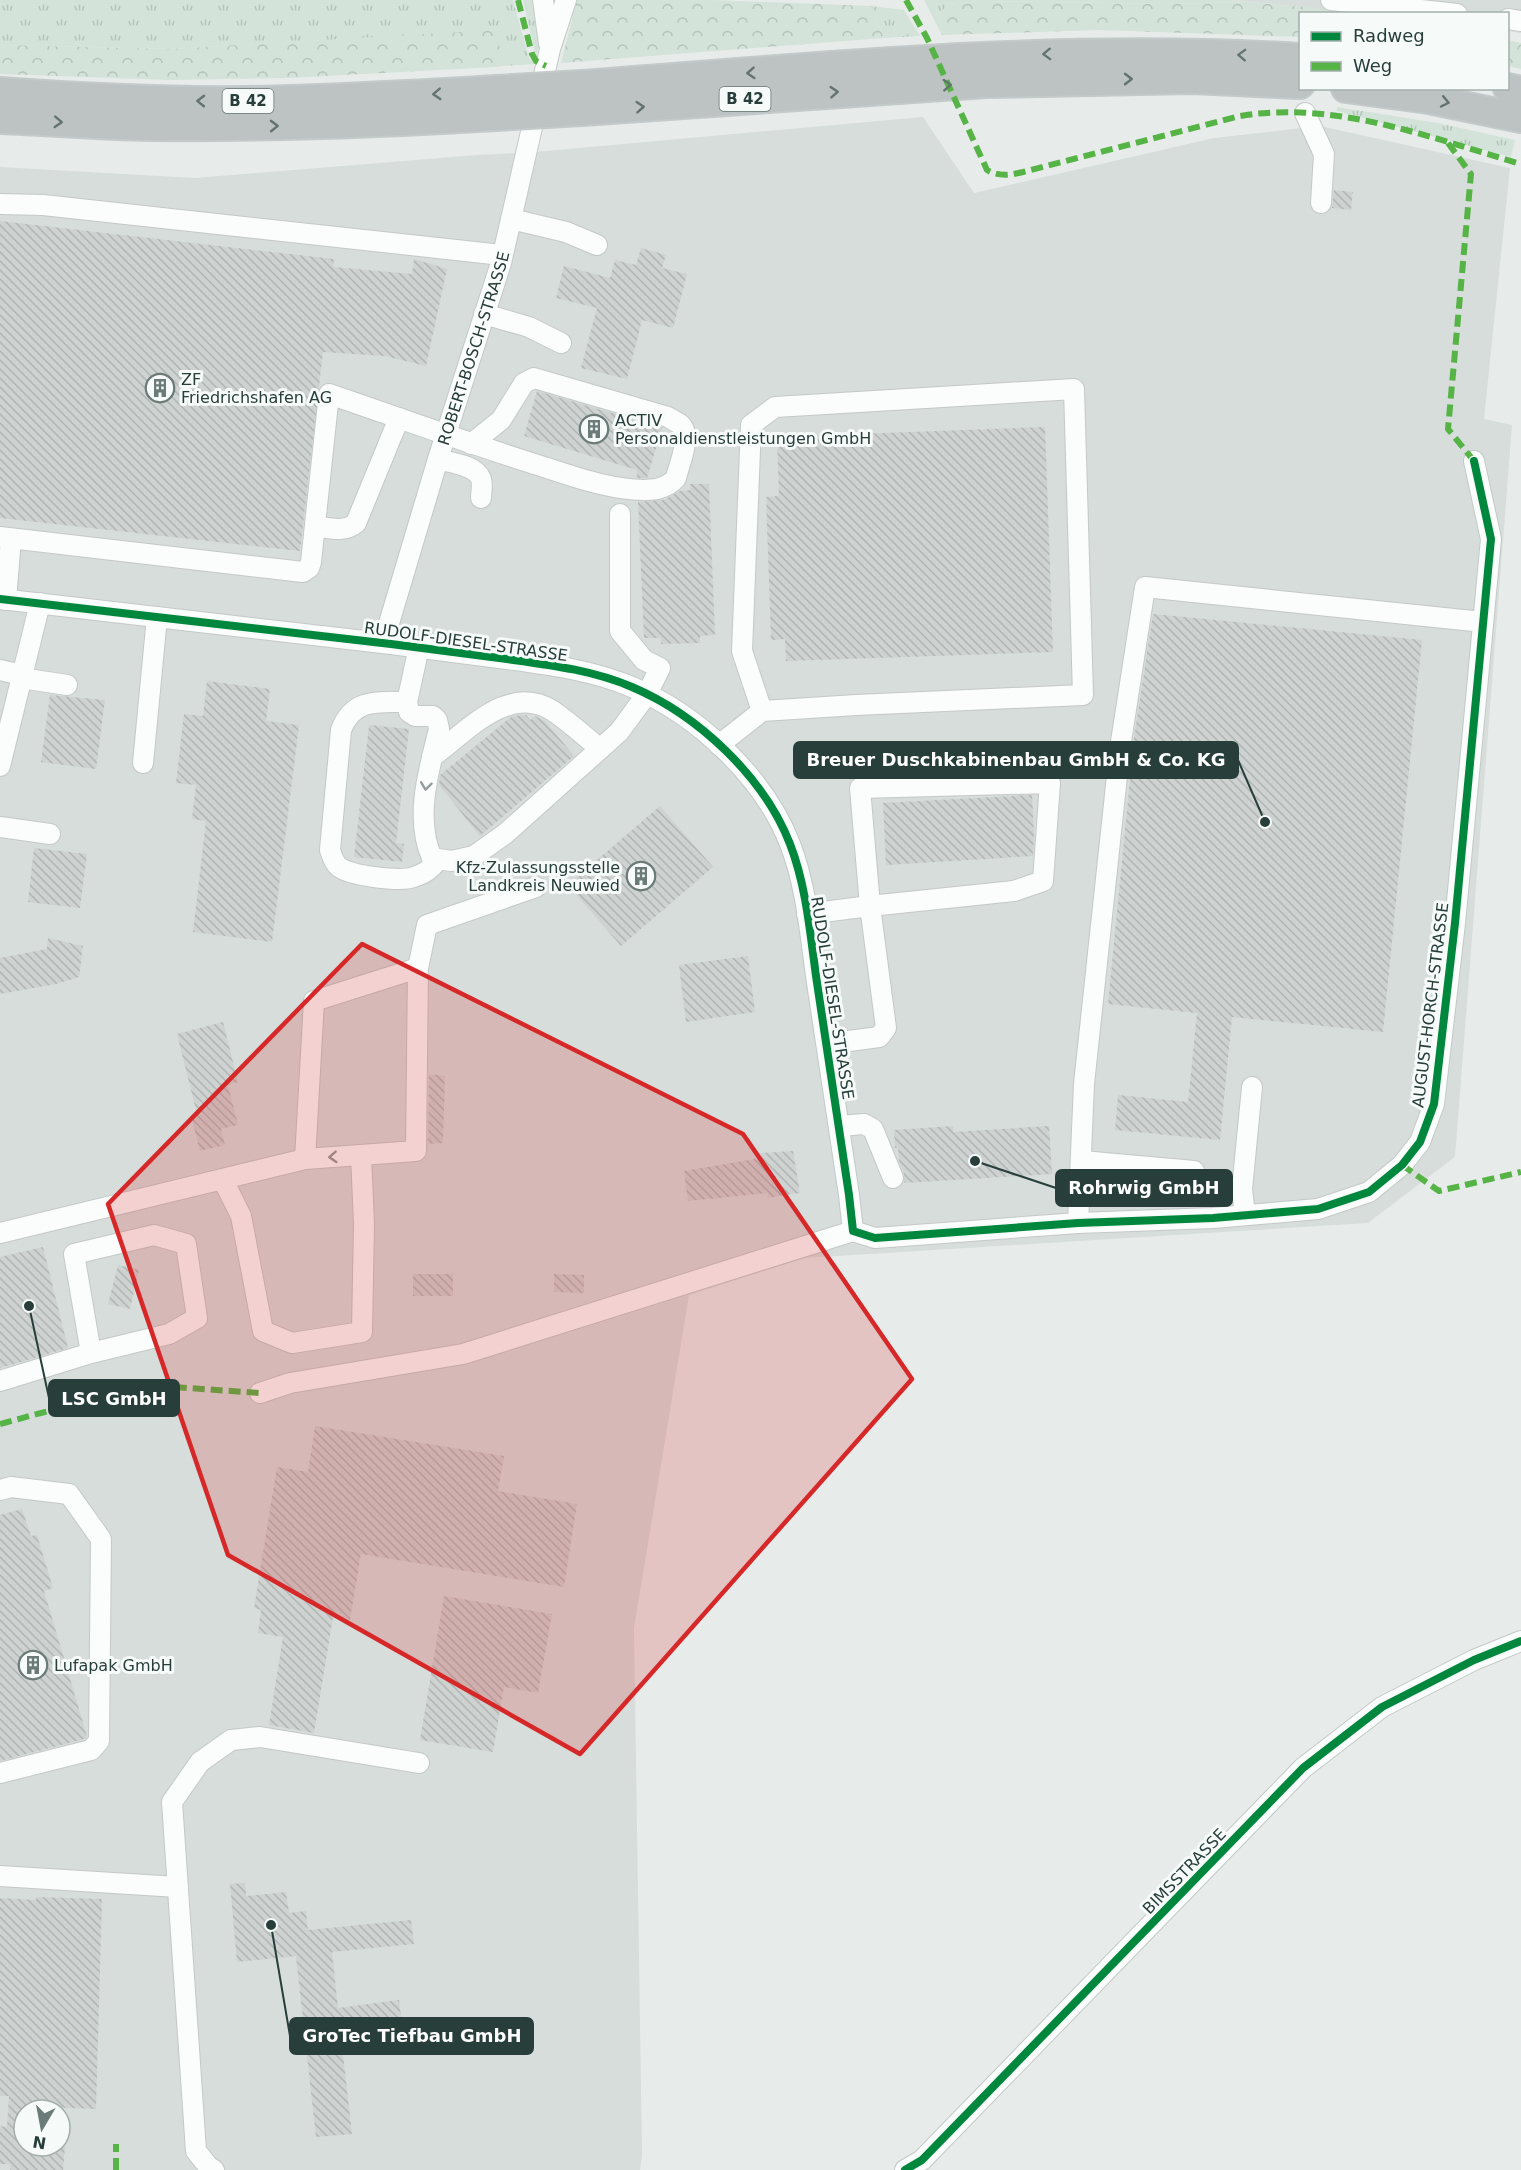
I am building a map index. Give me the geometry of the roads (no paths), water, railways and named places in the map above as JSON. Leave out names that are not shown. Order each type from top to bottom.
[{"type":"highway","name":"B 42","points":[[0,92],[146,100],[244,102],[362,98],[496,103],[981,70],[1165,52],[1299,58]]},
{"type":"highway","name":"B 42","points":[[981,70],[1299,84]]},
{"type":"highway","points":[[1361,90],[1429,99],[1521,118]]},
{"type":"highway","name":"B 42","points":[[0,119],[147,126],[364,124],[496,103]]},
{"type":"street","name":"ROBERT-BOSCH-STRASSE","points":[[385,644],[387,630],[438,459],[502,255],[550,49],[566,0]]},
{"type":"street","points":[[1331,0],[1451,9]]},
{"type":"street","name":"ROBERT-BOSCH-STRASSE","points":[[543,1],[550,49]]},
{"type":"street","points":[[1305,113],[1324,154],[1321,203]]},
{"type":"street","points":[[0,204],[43,205],[502,255]]},
{"type":"street","points":[[511,219],[566,232],[597,245]]},
{"type":"street","points":[[484,314],[529,327],[561,343]]},
{"type":"street","points":[[3,599],[6,538],[303,572],[309,568],[311,562],[329,394],[471,444],[592,482],[634,488],[655,489],[669,485],[676,478],[685,433],[682,426],[668,417],[534,378],[524,383],[501,420],[471,444]]},
{"type":"street","points":[[719,745],[762,711],[1083,695],[1074,389],[775,407],[751,425],[742,651],[762,711]]},
{"type":"street","points":[[315,526],[340,530],[350,529],[356,524],[399,418]]},
{"type":"street","points":[[438,459],[472,469],[482,482],[481,498]]},
{"type":"street","name":"AUGUST-HORCH-STRASSE","points":[[853,1231],[875,1238],[1078,1223],[1184,1220],[1318,1209],[1369,1192],[1402,1164],[1420,1142],[1434,1104],[1455,923],[1491,539],[1474,461]]},
{"type":"street","points":[[434,856],[462,860],[505,834],[619,732],[647,694],[660,668],[644,660],[620,631],[620,514]]},
{"type":"street","points":[[1078,1223],[1084,1084],[1120,748],[1145,587],[1484,622]]},
{"type":"street","name":"RUDOLF-DIESEL-STRASSE","points":[[3,599],[419,648],[580,670],[612,679],[673,708],[734,758],[758,788],[785,833],[796,861],[807,914],[853,1231]]},
{"type":"street","points":[[0,766],[40,603]]},
{"type":"street","points":[[143,763],[157,617]]},
{"type":"street","points":[[407,702],[361,706],[351,711],[341,730],[330,850],[337,866],[344,870],[398,879],[415,877],[432,867],[434,856],[425,834],[425,793],[439,729],[437,720],[433,716],[411,714],[407,702],[419,648]]},
{"type":"street","points":[[0,670],[22,677],[67,685]]},
{"type":"street","points":[[432,757],[495,709],[512,703],[534,704],[552,711],[600,749]]},
{"type":"street","points":[[807,914],[870,906],[1014,891],[1043,881],[1050,783],[860,788],[870,906],[886,1028],[879,1037],[826,1044]]},
{"type":"street","points":[[0,827],[50,834]]},
{"type":"street","points":[[0,1233],[305,1159],[417,1151],[418,968],[427,925],[536,887]]},
{"type":"street","points":[[305,1159],[315,1001],[418,968]]},
{"type":"street","points":[[1245,1215],[1242,1190],[1252,1087]]},
{"type":"street","points":[[839,1126],[864,1124],[873,1129],[893,1178]]},
{"type":"street","points":[[223,1180],[241,1216],[263,1331],[292,1343],[362,1332],[364,1224],[361,1155]]},
{"type":"street","points":[[1082,1161],[1194,1171]]},
{"type":"street","points":[[260,1393],[290,1383],[463,1354],[853,1231]]},
{"type":"street","points":[[0,1381],[91,1353],[168,1334],[197,1318],[186,1244],[154,1235],[74,1254],[91,1353]]},
{"type":"street","points":[[0,1490],[11,1487],[69,1494],[101,1539],[99,1741],[91,1750],[0,1773]]},
{"type":"street","name":"BIMSSTRASSE","points":[[905,2170],[922,2160],[1303,1768],[1382,1707],[1474,1660],[1521,1641]]},
{"type":"street","points":[[208,2169],[196,2151],[172,1802],[200,1762],[231,1740],[260,1737],[419,1762]]},
{"type":"street","points":[[0,1876],[178,1887]]},
{"type":"place","name":"ZF Friedrichshafen AG","points":[[160,388]]},
{"type":"place","name":"ACTIV Personaldienstleistungen GmbH","points":[[594,429]]},
{"type":"place","name":"Breuer Duschkabinenbau GmbH & Co. KG","points":[[1265,822]]},
{"type":"place","name":"Kfz-Zulassungsstelle Landkreis Neuwied","points":[[641,876]]},
{"type":"place","name":"Rohrwig GmbH","points":[[975,1161]]},
{"type":"place","name":"LSC GmbH","points":[[29,1306]]},
{"type":"place","name":"Lufapak GmbH","points":[[33,1665]]},
{"type":"place","name":"GroTec Tiefbau GmbH","points":[[271,1925]]}]
